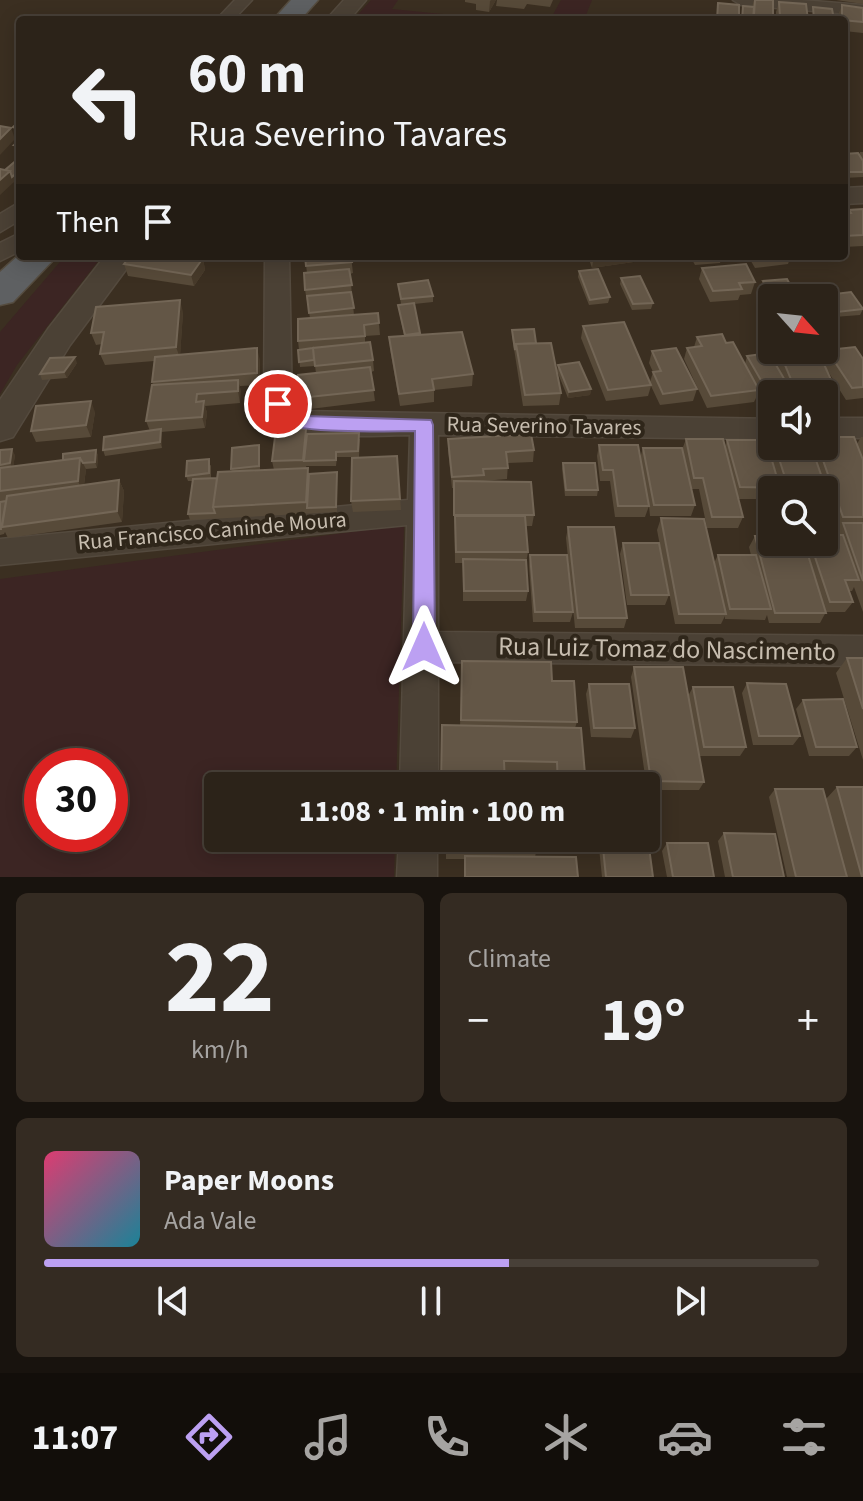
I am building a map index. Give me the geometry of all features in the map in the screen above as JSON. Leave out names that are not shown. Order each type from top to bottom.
[{"type":"highway","points":[[290,16],[305,0]]},
{"type":"highway","points":[[0,293],[35,260]]},
{"type":"street","points":[[228,16],[244,0]]},
{"type":"street","points":[[341,16],[356,0]]},
{"type":"street","points":[[741,0],[863,10]]},
{"type":"street","points":[[0,225],[16,212]]},
{"type":"street","points":[[0,428],[59,337],[118,260]]},
{"type":"street","name":"Rua Severino Tavares","points":[[277,260],[278,404],[280,413],[286,418],[304,422],[424,425],[758,429]]},
{"type":"street","points":[[420,772],[424,647],[424,425]]},
{"type":"street","points":[[838,428],[863,428]]},
{"type":"street","name":"Rua Francisco Caninde Moura","points":[[0,552],[424,511]]},
{"type":"street","name":"Rua Luiz Tomaz do Nascimento","points":[[424,647],[863,651]]},
{"type":"street","points":[[417,877],[418,852]]},
{"type":"shaded area","points":[[371,0],[398,0],[392,9],[463,16],[357,16]]},
{"type":"shaded area","points":[[561,0],[592,0],[586,16],[552,16]]},
{"type":"shaded area","points":[[62,260],[99,260],[17,365],[0,394],[0,332]]},
{"type":"shaded area","points":[[404,525],[396,772],[204,772],[204,852],[395,852],[394,877],[0,877],[0,579]]},
{"type":"building","points":[[755,0],[773,0],[773,16],[754,15]]},
{"type":"building","points":[[779,2],[806,4],[808,16],[780,16]]},
{"type":"building","points":[[718,3],[739,5],[739,16],[717,16]]},
{"type":"building","points":[[842,5],[863,8],[863,22],[848,21],[848,16],[842,16]]},
{"type":"building","points":[[743,6],[754,7],[753,16],[742,16]]},
{"type":"building","points":[[813,7],[832,9],[833,16],[814,16]]},
{"type":"building","points":[[0,126],[11,128],[0,139]]},
{"type":"building","points":[[858,153],[863,161],[863,172],[848,172],[848,154]]},
{"type":"building","points":[[16,161],[16,174],[12,177],[10,171],[5,170]]},
{"type":"building","points":[[0,169],[10,171],[0,180]]},
{"type":"building","points":[[863,209],[863,235],[848,236],[849,210]]},
{"type":"building","points":[[127,260],[202,260],[191,275],[124,264]]},
{"type":"building","points":[[305,260],[352,262],[306,266]]},
{"type":"building","points":[[746,264],[755,282],[739,283],[742,289],[713,291],[702,268]]},
{"type":"building","points":[[349,269],[352,285],[305,290],[304,273]]},
{"type":"building","points":[[598,269],[610,297],[590,300],[579,271]]},
{"type":"building","points":[[640,276],[653,303],[633,304],[621,278]]},
{"type":"building","points":[[787,279],[790,284],[765,284],[763,281]]},
{"type":"building","points":[[428,280],[433,296],[401,299],[398,284]]},
{"type":"building","points":[[351,292],[354,308],[309,313],[307,296]]},
{"type":"building","points":[[851,292],[863,309],[838,312],[838,294]]},
{"type":"building","points":[[180,300],[176,347],[100,354],[104,332],[91,333],[96,307]]},
{"type":"building","points":[[414,303],[420,333],[405,335],[398,305]]},
{"type":"building","points":[[378,313],[379,323],[364,325],[365,336],[298,341],[298,319]]},
{"type":"building","points":[[624,322],[651,385],[608,390],[583,326]]},
{"type":"building","points":[[534,329],[536,343],[516,344],[515,350],[512,330]]},
{"type":"building","points":[[462,332],[473,374],[432,379],[434,390],[399,394],[389,337]]},
{"type":"building","points":[[722,334],[726,343],[733,342],[758,390],[711,396],[687,348],[702,346],[697,337]]},
{"type":"building","points":[[370,342],[373,360],[315,366],[313,348]]},
{"type":"building","points":[[551,343],[561,393],[525,395],[516,344]]},
{"type":"building","points":[[855,347],[863,359],[863,387],[852,388],[836,364],[838,349]]},
{"type":"building","points":[[257,348],[257,373],[152,382],[155,357]]},
{"type":"building","points":[[313,348],[314,360],[299,362],[298,350]]},
{"type":"building","points":[[676,348],[697,389],[663,394],[653,372],[661,371],[652,351]]},
{"type":"building","points":[[758,354],[758,364],[775,364],[785,380],[761,380],[747,356]]},
{"type":"building","points":[[75,357],[64,372],[40,374],[50,358]]},
{"type":"building","points":[[579,362],[591,389],[569,392],[558,365]]},
{"type":"building","points":[[785,364],[824,364],[831,380],[791,380]]},
{"type":"building","points":[[370,367],[374,390],[300,398],[298,375]]},
{"type":"building","points":[[238,380],[238,391],[197,394],[196,402],[204,401],[202,417],[146,421],[152,385]]},
{"type":"building","points":[[91,401],[86,425],[31,431],[36,406]]},
{"type":"building","points":[[161,429],[160,442],[103,450],[104,437]]},
{"type":"building","points":[[276,429],[306,429],[303,460],[272,461]]},
{"type":"building","points":[[359,433],[358,451],[336,452],[336,460],[304,461],[307,434]]},
{"type":"building","points":[[531,434],[534,450],[506,452],[508,468],[483,469],[484,475],[452,477],[448,439]]},
{"type":"building","points":[[838,437],[854,437],[863,460],[863,517],[843,517],[838,503],[838,476],[829,476],[823,460],[838,460]]},
{"type":"building","points":[[686,439],[723,439],[743,517],[712,517],[703,478],[694,478]]},
{"type":"building","points":[[727,440],[758,440],[758,460],[772,460],[776,476],[758,476],[758,487],[740,487]]},
{"type":"building","points":[[259,445],[259,466],[231,469],[232,448]]},
{"type":"building","points":[[599,445],[638,445],[649,506],[618,506],[613,470],[603,470]]},
{"type":"building","points":[[643,448],[682,448],[695,505],[654,505]]},
{"type":"building","points":[[12,449],[10,463],[0,465],[0,450]]},
{"type":"building","points":[[96,450],[95,462],[83,463],[80,458],[63,460],[63,454]]},
{"type":"building","points":[[397,456],[400,499],[351,501],[352,458]]},
{"type":"building","points":[[80,458],[78,481],[0,491],[0,468]]},
{"type":"building","points":[[209,459],[209,473],[186,476],[187,461]]},
{"type":"building","points":[[779,460],[816,460],[821,476],[785,476]]},
{"type":"building","points":[[563,463],[595,463],[598,490],[566,490]]},
{"type":"building","points":[[308,468],[306,502],[213,507],[218,472]]},
{"type":"building","points":[[337,472],[336,507],[307,508],[309,474]]},
{"type":"building","points":[[217,478],[215,513],[188,514],[193,479]]},
{"type":"building","points":[[119,480],[117,511],[2,527],[7,496]]},
{"type":"building","points":[[454,481],[531,482],[534,515],[454,515]]},
{"type":"building","points":[[6,501],[1,529],[0,529],[0,502]]},
{"type":"building","points":[[455,516],[525,516],[528,552],[456,552]]},
{"type":"building","points":[[661,518],[704,519],[726,614],[679,614]]},
{"type":"building","points":[[843,523],[863,523],[863,581]]},
{"type":"building","points":[[568,527],[614,527],[627,618],[578,618]]},
{"type":"building","points":[[838,535],[843,535],[859,580],[845,580],[853,602],[830,602],[815,556],[838,556]]},
{"type":"building","points":[[623,543],[659,543],[669,595],[631,595]]},
{"type":"building","points":[[530,555],[567,555],[573,612],[535,612]]},
{"type":"building","points":[[718,555],[756,555],[771,609],[730,609]]},
{"type":"building","points":[[760,556],[808,556],[826,613],[775,613]]},
{"type":"building","points":[[463,559],[526,560],[528,591],[464,591]]},
{"type":"building","points":[[847,658],[863,658],[863,709]]},
{"type":"building","points":[[462,661],[551,662],[552,681],[574,681],[577,722],[461,720]]},
{"type":"building","points":[[634,667],[683,667],[704,782],[660,781],[660,772],[650,772]]},
{"type":"building","points":[[747,683],[786,684],[800,736],[759,736]]},
{"type":"building","points":[[589,684],[629,684],[635,728],[594,728]]},
{"type":"building","points":[[693,687],[733,687],[746,747],[704,747]]},
{"type":"building","points":[[843,699],[857,747],[816,747],[803,700]]},
{"type":"building","points":[[442,725],[581,728],[585,772],[557,772],[557,762],[504,761],[504,772],[441,772]]},
{"type":"building","points":[[837,787],[863,787],[863,877],[862,877]]},
{"type":"building","points":[[775,789],[823,789],[847,877],[796,877]]},
{"type":"building","points":[[724,833],[775,834],[784,877],[733,877]]},
{"type":"building","points":[[667,843],[708,843],[714,877],[673,877]]},
{"type":"building","points":[[603,852],[650,852],[653,877],[606,877]]},
{"type":"building","points":[[465,856],[576,857],[578,877],[465,877]]},
{"type":"route","points":[[278,404],[280,413],[286,418],[304,422],[424,425],[424,647]]}]
